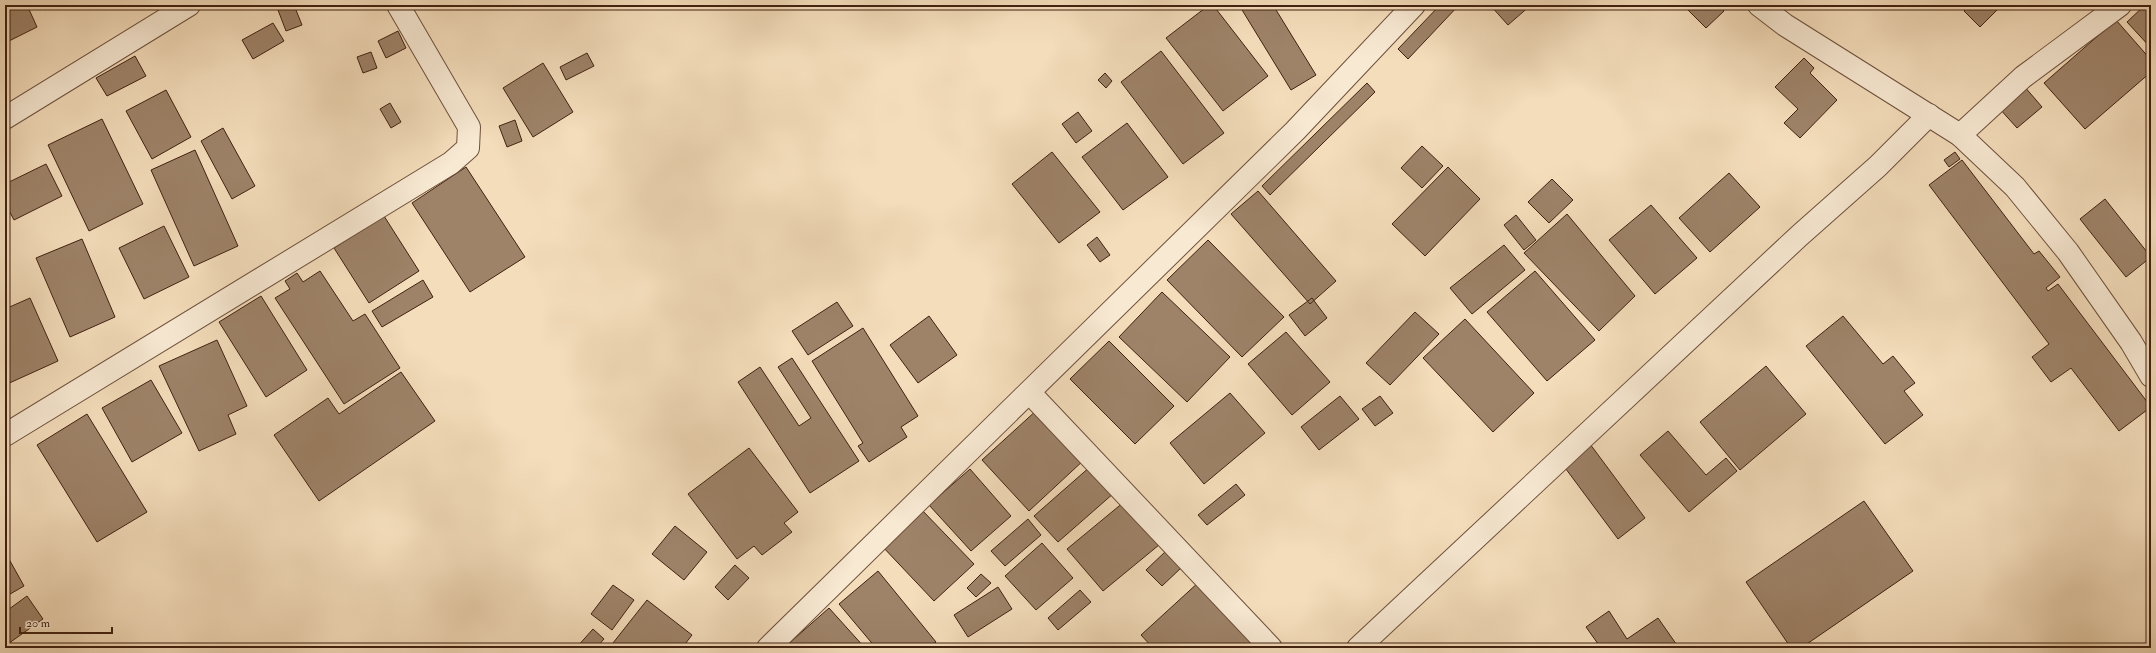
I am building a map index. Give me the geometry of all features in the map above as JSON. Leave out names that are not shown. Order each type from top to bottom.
[{"type":"street","points":[[5,118],[189,5]]},
{"type":"street","points":[[5,435],[451,163],[468,148],[469,127],[398,5]]},
{"type":"street","points":[[768,648],[1295,131],[1414,5]]},
{"type":"street","points":[[1759,5],[1785,25],[1960,135],[2015,187],[2068,252],[2131,342],[2151,376]]},
{"type":"street","points":[[1960,135],[2023,76],[2120,5]]},
{"type":"street","points":[[1358,648],[1800,236],[1878,166],[1929,115]]},
{"type":"street","points":[[1029,392],[1271,648]]},
{"type":"building","points":[[5,5],[27,5],[37,27],[5,43]]},
{"type":"building","points":[[42,5],[53,5],[45,10]]},
{"type":"building","points":[[294,5],[302,25],[286,31],[278,10]]},
{"type":"building","points":[[1209,5],[1213,5],[1268,76],[1223,111],[1166,38]]},
{"type":"building","points":[[1239,5],[1273,5],[1316,75],[1291,90]]},
{"type":"building","points":[[1440,5],[1459,5],[1408,59],[1398,49]]},
{"type":"building","points":[[1490,5],[1531,5],[1508,25]]},
{"type":"building","points":[[1683,5],[1719,5],[1724,11],[1706,28]]},
{"type":"building","points":[[1970,5],[1997,5],[1999,8],[1980,27],[1964,11]]},
{"type":"building","points":[[2145,5],[2151,5],[2151,48],[2127,22]]},
{"type":"building","points":[[2116,20],[2151,60],[2151,72],[2085,129],[2044,83]]},
{"type":"building","points":[[273,23],[284,41],[253,59],[242,40]]},
{"type":"building","points":[[398,31],[406,48],[386,58],[378,41]]},
{"type":"building","points":[[1161,51],[1224,133],[1183,164],[1121,82]]},
{"type":"building","points":[[371,52],[377,68],[363,73],[357,57]]},
{"type":"building","points":[[587,53],[594,66],[566,80],[560,67]]},
{"type":"building","points":[[135,56],[146,76],[107,96],[96,78]]},
{"type":"building","points":[[1804,58],[1814,68],[1810,73],[1837,100],[1800,138],[1784,123],[1798,109],[1775,87]]},
{"type":"building","points":[[543,63],[573,112],[533,137],[503,88]]},
{"type":"building","points":[[1105,73],[1112,81],[1106,88],[1098,80]]},
{"type":"building","points":[[1367,83],[1375,92],[1270,195],[1262,186]]},
{"type":"building","points":[[2024,86],[2042,107],[2017,128],[1999,108]]},
{"type":"building","points":[[166,90],[191,137],[152,159],[126,111]]},
{"type":"building","points":[[390,103],[401,122],[391,128],[380,109]]},
{"type":"building","points":[[1078,112],[1092,131],[1076,143],[1062,124]]},
{"type":"building","points":[[102,119],[143,204],[89,231],[48,145]]},
{"type":"building","points":[[515,120],[522,141],[507,147],[499,126]]},
{"type":"building","points":[[1127,123],[1168,177],[1123,210],[1082,157]]},
{"type":"building","points":[[223,128],[255,186],[232,199],[201,141]]},
{"type":"building","points":[[1422,146],[1443,166],[1422,188],[1401,168]]},
{"type":"building","points":[[195,150],[238,246],[194,266],[151,170]]},
{"type":"building","points":[[1052,152],[1100,212],[1059,243],[1012,184]]},
{"type":"building","points":[[1955,152],[1960,159],[1949,167],[1944,160]]},
{"type":"building","points":[[1962,160],[2034,254],[2039,251],[2060,277],[2046,288],[2048,291],[2058,284],[2151,407],[2119,431],[2071,368],[2051,382],[2032,357],[2049,344],[1929,185]]},
{"type":"building","points":[[46,164],[62,196],[14,220],[5,203],[5,184]]},
{"type":"building","points":[[466,167],[525,257],[470,292],[412,203]]},
{"type":"building","points":[[1448,167],[1480,199],[1425,256],[1392,224]]},
{"type":"building","points":[[1729,173],[1760,207],[1710,252],[1679,218]]},
{"type":"building","points":[[1552,179],[1573,200],[1549,223],[1528,202]]},
{"type":"building","points":[[1258,191],[1336,281],[1310,304],[1231,214]]},
{"type":"building","points":[[2105,199],[2151,257],[2126,277],[2080,219]]},
{"type":"building","points":[[1651,205],[1697,258],[1655,294],[1609,240]]},
{"type":"building","points":[[1567,214],[1635,296],[1599,331],[1524,253]]},
{"type":"building","points":[[1516,215],[1536,240],[1524,250],[1504,225]]},
{"type":"building","points":[[384,216],[419,271],[369,303],[334,248]]},
{"type":"building","points":[[164,226],[189,277],[144,299],[119,248]]},
{"type":"building","points":[[1097,237],[1110,255],[1100,262],[1087,245]]},
{"type":"building","points":[[82,239],[115,317],[70,337],[36,258]]},
{"type":"building","points":[[1208,240],[1284,317],[1242,357],[1167,280]]},
{"type":"building","points":[[1504,245],[1525,270],[1472,314],[1450,288]]},
{"type":"building","points":[[320,271],[353,321],[365,314],[400,368],[344,404],[275,298],[290,289],[285,281],[297,273],[303,282]]},
{"type":"building","points":[[1535,271],[1595,340],[1547,381],[1487,312]]},
{"type":"building","points":[[423,280],[433,297],[382,327],[372,311]]},
{"type":"building","points":[[1162,292],[1230,357],[1187,402],[1119,337]]},
{"type":"building","points":[[261,296],[307,370],[266,397],[219,322]]},
{"type":"building","points":[[30,298],[58,361],[5,385],[5,309]]},
{"type":"building","points":[[1312,298],[1327,318],[1305,336],[1289,315]]},
{"type":"building","points":[[837,302],[853,326],[808,355],[792,331]]},
{"type":"building","points":[[1415,312],[1439,334],[1390,385],[1366,363]]},
{"type":"building","points":[[929,316],[957,355],[918,383],[890,345]]},
{"type":"building","points":[[1843,316],[1883,364],[1893,356],[1915,383],[1904,391],[1923,415],[1885,444],[1806,346]]},
{"type":"building","points":[[1465,319],[1534,393],[1493,432],[1423,358]]},
{"type":"building","points":[[863,328],[918,416],[901,427],[907,437],[869,462],[858,446],[863,443],[812,361]]},
{"type":"building","points":[[1286,332],[1330,382],[1292,415],[1248,364]]},
{"type":"building","points":[[217,340],[247,406],[228,415],[236,434],[199,451],[159,366]]},
{"type":"building","points":[[1109,341],[1174,406],[1135,444],[1070,379]]},
{"type":"building","points":[[792,358],[859,461],[810,493],[738,382],[760,367],[799,426],[811,418],[778,367]]},
{"type":"building","points":[[1766,366],[1806,414],[1740,470],[1700,422]]},
{"type":"building","points":[[401,372],[435,421],[319,501],[274,435],[328,398],[339,414]]},
{"type":"building","points":[[151,380],[182,433],[132,462],[102,408]]},
{"type":"building","points":[[1230,393],[1265,433],[1204,484],[1170,443]]},
{"type":"building","points":[[1340,396],[1359,419],[1319,450],[1301,427]]},
{"type":"building","points":[[1380,396],[1393,413],[1375,426],[1362,409]]},
{"type":"building","points":[[1038,409],[1085,459],[1029,511],[982,460]]},
{"type":"building","points":[[87,414],[147,512],[97,542],[37,445]]},
{"type":"building","points":[[1668,431],[1706,475],[1726,458],[1737,471],[1689,512],[1640,455]]},
{"type":"building","points":[[1590,444],[1645,518],[1618,539],[1563,465]]},
{"type":"building","points":[[749,448],[798,512],[784,523],[792,532],[762,555],[754,546],[737,559],[688,494]]},
{"type":"building","points":[[1091,466],[1114,493],[1058,542],[1034,516]]},
{"type":"building","points":[[970,469],[1011,516],[971,551],[929,505]]},
{"type":"building","points":[[1236,484],[1245,495],[1207,525],[1198,515]]},
{"type":"building","points":[[1130,497],[1165,540],[1103,591],[1067,549]]},
{"type":"building","points":[[1864,501],[1913,571],[1801,648],[1791,648],[1746,582]]},
{"type":"building","points":[[920,508],[974,564],[934,601],[881,545]]},
{"type":"building","points":[[1028,519],[1041,535],[1005,566],[991,551]]},
{"type":"building","points":[[675,526],[707,552],[684,580],[652,554]]},
{"type":"building","points":[[1042,543],[1073,578],[1036,610],[1005,576]]},
{"type":"building","points":[[1166,551],[1182,567],[1162,586],[1146,570]]},
{"type":"building","points":[[5,552],[24,586],[5,597]]},
{"type":"building","points":[[735,565],[749,578],[728,600],[715,587]]},
{"type":"building","points":[[878,571],[936,642],[928,648],[876,648],[839,604]]},
{"type":"building","points":[[981,574],[991,583],[976,597],[967,588]]},
{"type":"building","points":[[1200,581],[1261,648],[1153,648],[1141,635]]},
{"type":"building","points":[[613,585],[634,600],[612,630],[591,614]]},
{"type":"building","points":[[998,587],[1012,609],[968,637],[954,615]]},
{"type":"building","points":[[1080,590],[1091,602],[1058,630],[1048,618]]},
{"type":"building","points":[[27,596],[43,619],[5,646],[5,612]]},
{"type":"building","points":[[647,600],[692,635],[682,648],[609,648]]},
{"type":"building","points":[[829,608],[865,648],[788,648],[786,646]]},
{"type":"building","points":[[1609,611],[1627,639],[1658,618],[1679,648],[1601,648],[1586,627]]},
{"type":"building","points":[[593,629],[604,639],[596,648],[576,648]]}]
